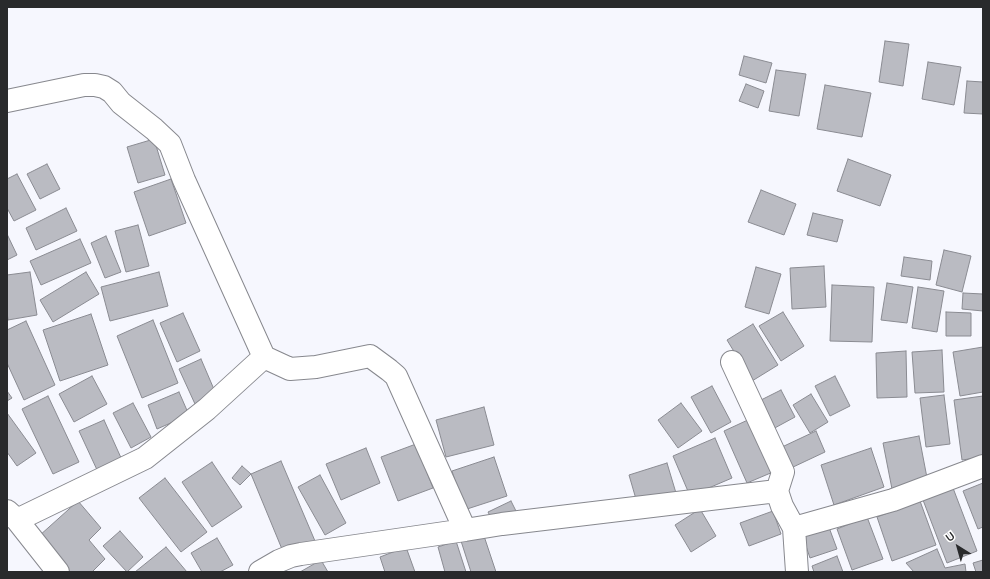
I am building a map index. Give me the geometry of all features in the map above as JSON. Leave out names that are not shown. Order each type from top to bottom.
[{"type":"street","points":[[7,101],[84,85],[95,85],[104,87],[112,92],[121,103],[154,129],[170,144],[184,180],[264,357],[290,369],[316,366],[370,356],[390,370],[396,376],[465,530]]},
{"type":"street","points":[[58,572],[12,515],[145,458],[207,409],[264,357]]},
{"type":"street","points":[[732,362],[783,472],[777,491],[782,506],[794,528],[797,572]]},
{"type":"street","points":[[794,528],[893,500],[983,466]]},
{"type":"street","points":[[260,572],[285,559],[301,554],[502,524],[777,491]]},
{"type":"building","points":[[885,41],[909,44],[903,86],[879,82]]},
{"type":"building","points":[[744,56],[772,63],[766,83],[739,75]]},
{"type":"building","points":[[928,62],[961,67],[954,105],[922,99]]},
{"type":"building","points":[[776,70],[806,74],[799,116],[769,111]]},
{"type":"building","points":[[967,81],[983,82],[983,114],[964,113]]},
{"type":"building","points":[[746,84],[764,91],[758,108],[739,101]]},
{"type":"building","points":[[825,85],[871,93],[862,137],[817,129]]},
{"type":"building","points":[[154,139],[165,175],[138,183],[127,147]]},
{"type":"building","points":[[848,159],[891,175],[880,206],[837,191]]},
{"type":"building","points":[[47,164],[60,189],[40,199],[27,174]]},
{"type":"building","points":[[17,174],[36,210],[14,221],[7,208],[7,179]]},
{"type":"building","points":[[171,179],[186,223],[149,236],[134,192]]},
{"type":"building","points":[[761,190],[796,204],[784,235],[748,222]]},
{"type":"building","points":[[66,208],[77,231],[36,250],[26,228]]},
{"type":"building","points":[[813,213],[843,220],[837,242],[807,235]]},
{"type":"building","points":[[138,225],[149,266],[126,272],[115,231]]},
{"type":"building","points":[[7,234],[17,255],[7,260]]},
{"type":"building","points":[[106,236],[121,272],[105,278],[91,243]]},
{"type":"building","points":[[80,239],[91,263],[41,285],[30,261]]},
{"type":"building","points":[[944,250],[971,256],[962,292],[936,285]]},
{"type":"building","points":[[904,257],[932,261],[930,280],[901,276]]},
{"type":"building","points":[[824,266],[826,307],[792,309],[790,268]]},
{"type":"building","points":[[756,267],[781,274],[769,314],[745,307]]},
{"type":"building","points":[[30,272],[37,315],[8,320],[7,275]]},
{"type":"building","points":[[86,272],[99,294],[53,322],[40,300]]},
{"type":"building","points":[[159,272],[168,306],[110,321],[101,287]]},
{"type":"building","points":[[887,283],[913,287],[907,323],[881,320]]},
{"type":"building","points":[[832,285],[874,287],[872,342],[830,341]]},
{"type":"building","points":[[918,287],[944,291],[937,332],[912,328]]},
{"type":"building","points":[[963,293],[983,294],[983,311],[962,309]]},
{"type":"building","points":[[783,312],[804,346],[781,361],[759,326]]},
{"type":"building","points":[[946,312],[971,313],[971,336],[946,336]]},
{"type":"building","points":[[183,313],[200,351],[177,362],[160,323]]},
{"type":"building","points":[[91,314],[108,365],[60,381],[43,330]]},
{"type":"building","points":[[153,320],[178,383],[142,398],[117,336]]},
{"type":"building","points":[[26,321],[55,385],[24,400],[7,363],[7,330]]},
{"type":"building","points":[[753,324],[778,365],[752,381],[727,340]]},
{"type":"building","points":[[983,347],[983,392],[960,396],[953,352]]},
{"type":"building","points":[[942,350],[944,392],[915,393],[912,352]]},
{"type":"building","points":[[906,351],[907,397],[877,398],[876,353]]},
{"type":"building","points":[[201,359],[216,394],[195,404],[179,369]]},
{"type":"building","points":[[92,376],[107,404],[74,422],[59,394]]},
{"type":"building","points":[[835,376],[850,406],[830,416],[815,386]]},
{"type":"building","points":[[712,386],[731,422],[711,433],[691,397]]},
{"type":"building","points":[[781,390],[795,417],[771,430],[757,402]]},
{"type":"building","points":[[7,391],[12,398],[7,401]]},
{"type":"building","points":[[179,392],[189,415],[157,429],[148,405]]},
{"type":"building","points":[[811,394],[828,422],[810,433],[793,405]]},
{"type":"building","points":[[944,395],[950,444],[926,447],[920,398]]},
{"type":"building","points":[[48,396],[79,462],[53,474],[22,409]]},
{"type":"building","points":[[983,396],[983,457],[962,460],[954,400]]},
{"type":"building","points":[[133,403],[151,437],[131,448],[113,413]]},
{"type":"building","points":[[681,403],[702,431],[678,448],[658,420]]},
{"type":"building","points":[[484,407],[494,445],[446,457],[436,420]]},
{"type":"building","points":[[7,413],[36,453],[17,466],[7,452]]},
{"type":"building","points":[[750,419],[773,472],[747,483],[724,431]]},
{"type":"building","points":[[104,420],[122,460],[98,472],[79,431]]},
{"type":"building","points":[[816,431],[825,452],[791,468],[782,447]]},
{"type":"building","points":[[919,436],[928,483],[892,489],[883,443]]},
{"type":"building","points":[[715,438],[732,478],[690,496],[673,456]]},
{"type":"building","points":[[416,444],[433,488],[398,501],[381,457]]},
{"type":"building","points":[[366,448],[380,483],[341,500],[326,464]]},
{"type":"building","points":[[871,448],[884,487],[834,505],[821,465]]},
{"type":"building","points":[[494,457],[507,496],[464,510],[452,471]]},
{"type":"building","points":[[281,461],[315,541],[284,554],[251,474]]},
{"type":"building","points":[[212,462],[242,507],[212,527],[182,482]]},
{"type":"building","points":[[667,463],[676,493],[638,506],[629,475]]},
{"type":"building","points":[[242,466],[251,474],[240,485],[232,478]]},
{"type":"building","points":[[320,475],[346,523],[325,535],[298,487]]},
{"type":"building","points":[[165,478],[207,532],[181,552],[139,498]]},
{"type":"building","points":[[983,483],[983,527],[978,529],[963,491]]},
{"type":"building","points":[[953,488],[977,551],[947,563],[923,500]]},
{"type":"building","points":[[78,501],[101,528],[89,540],[105,559],[92,572],[70,572],[39,536]]},
{"type":"building","points":[[511,501],[517,513],[494,524],[488,512]]},
{"type":"building","points":[[920,501],[936,545],[892,561],[877,517]]},
{"type":"building","points":[[700,509],[716,536],[691,552],[675,525]]},
{"type":"building","points":[[773,511],[781,534],[749,546],[740,523]]},
{"type":"building","points":[[867,517],[883,559],[852,570],[837,529]]},
{"type":"building","points":[[827,522],[837,549],[810,558],[801,531]]},
{"type":"building","points":[[120,531],[143,557],[127,572],[103,546]]},
{"type":"building","points":[[483,533],[496,572],[471,572],[461,541]]},
{"type":"building","points":[[217,538],[233,565],[220,572],[202,572],[191,553]]},
{"type":"building","points":[[456,541],[466,572],[445,572],[438,547]]},
{"type":"building","points":[[166,547],[187,572],[135,572]]},
{"type":"building","points":[[406,547],[415,572],[385,572],[380,557]]},
{"type":"building","points":[[937,549],[945,568],[965,564],[966,572],[914,572],[906,563]]},
{"type":"building","points":[[837,556],[843,572],[814,572],[812,566]]},
{"type":"building","points":[[321,560],[328,572],[300,572]]},
{"type":"building","points":[[983,560],[983,572],[976,572],[973,563]]}]
